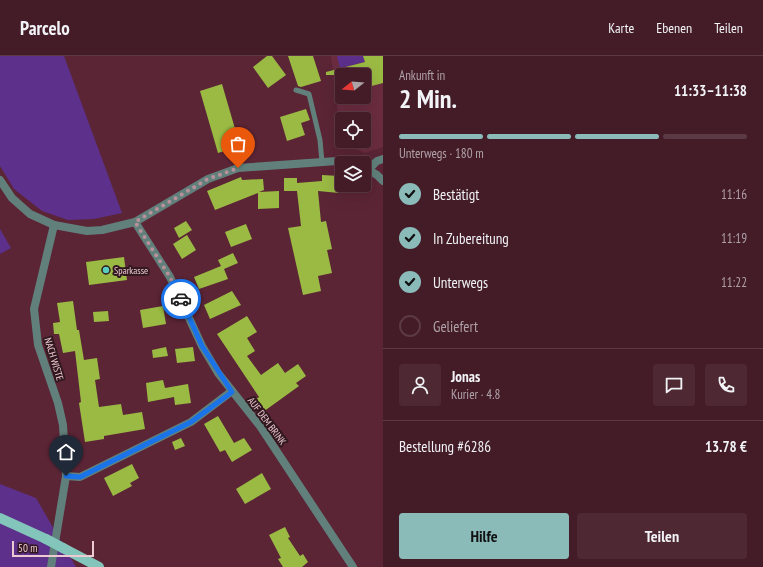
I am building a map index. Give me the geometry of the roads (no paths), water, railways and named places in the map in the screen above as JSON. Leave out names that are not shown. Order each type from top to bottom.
[{"type":"main road","points":[[0,518],[46,539],[99,567]]},
{"type":"street","points":[[371,165],[383,159]]},
{"type":"street","points":[[0,180],[12,198],[30,214],[54,225],[87,231],[102,230],[135,222],[208,179],[238,168],[335,162]]},
{"type":"street","points":[[371,172],[383,181]]},
{"type":"street","name":"AUF DEM BRINK","points":[[135,222],[170,277],[202,346],[232,392],[260,426],[353,567]]},
{"type":"street","name":"NACH WISTE","points":[[51,567],[66,476],[64,425],[38,345],[34,309],[54,225]]},
{"type":"street","points":[[66,476],[80,477],[191,422],[232,392]]},
{"type":"lane","points":[[296,90],[308,94],[320,140],[322,162]]},
{"type":"place","name":"Sparkasse","points":[[106,270]]}]
